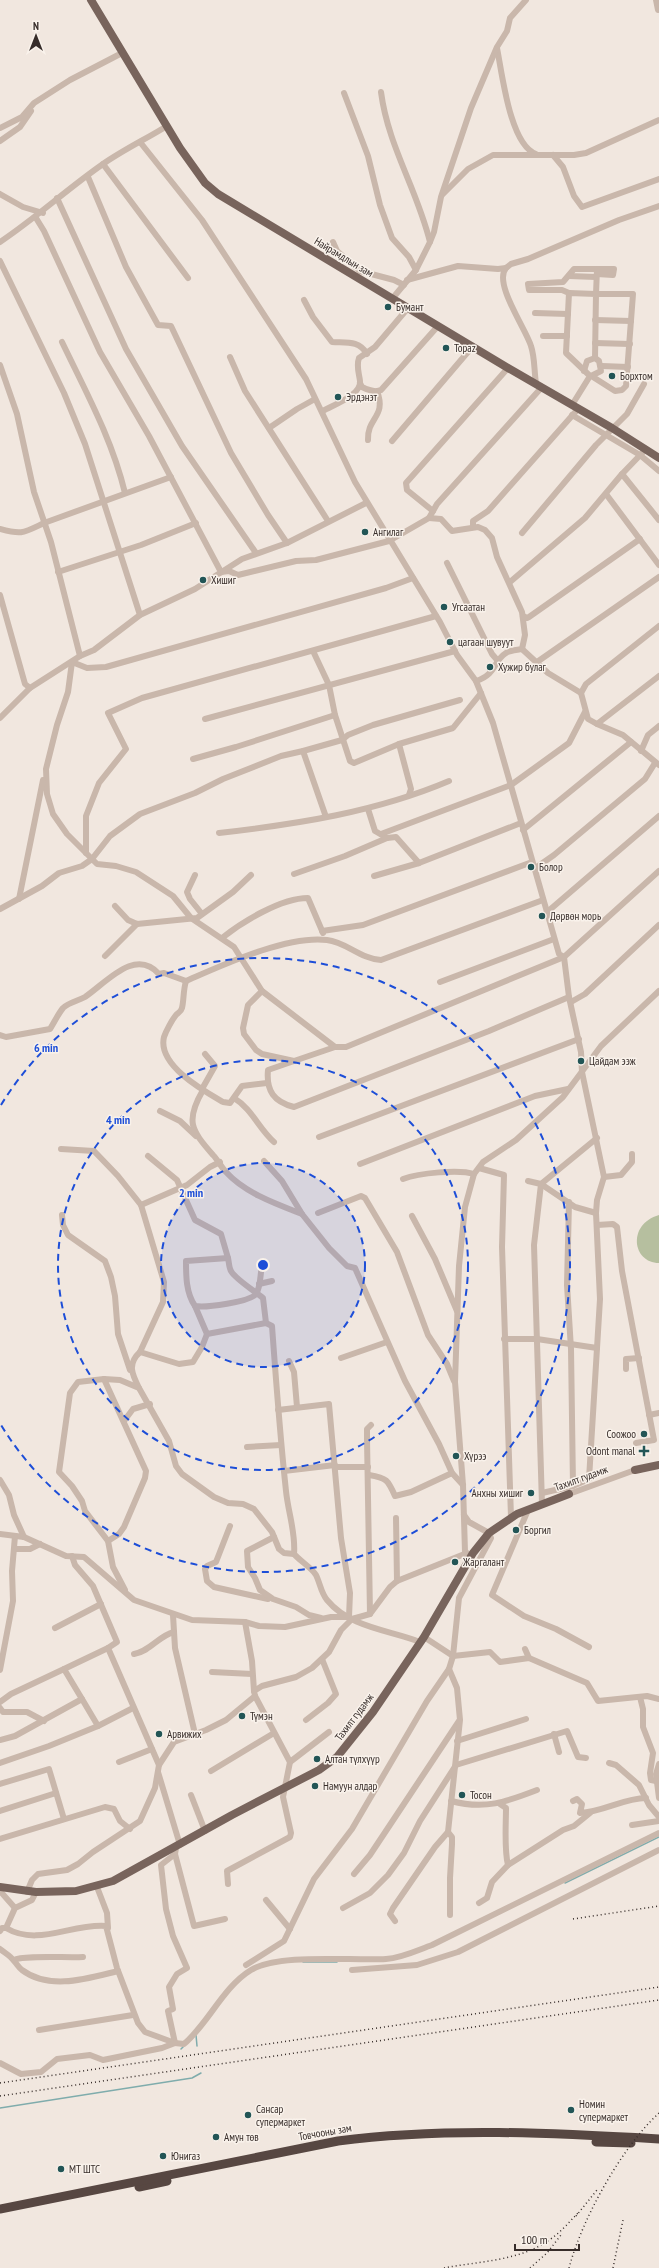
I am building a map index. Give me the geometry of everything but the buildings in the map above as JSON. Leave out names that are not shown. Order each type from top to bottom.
[{"type":"highway","name":"Товчооны зам","points":[[0,2209],[338,2141],[388,2135],[518,2134],[659,2139]]},
{"type":"highway","name":"Товчооны зам","points":[[0,2215],[339,2147],[388,2141],[533,2140],[659,2144]]},
{"type":"main road","name":"Найрамдлын зам","points":[[91,0],[191,165],[205,183],[218,194],[392,299],[539,385],[574,410],[612,428],[643,452],[659,458]]},
{"type":"main road","points":[[635,1470],[659,1465]]},
{"type":"main road","name":"Тахилт гудамж","points":[[0,1887],[27,1892],[76,1891],[97,1887],[113,1881],[177,1849],[205,1831],[312,1774],[337,1757],[373,1712],[422,1640],[469,1553],[489,1533],[511,1517],[569,1494]]},
{"type":"street","points":[[392,299],[416,270],[430,242],[434,232],[441,197],[471,108],[497,47],[507,31],[510,18],[526,0]]},
{"type":"street","points":[[656,0],[658,10]]},
{"type":"street","points":[[497,47],[514,125],[527,149],[537,155]]},
{"type":"street","points":[[0,128],[22,117],[34,103],[76,76],[122,53]]},
{"type":"street","points":[[380,92],[384,118],[396,153],[422,212],[430,242]]},
{"type":"street","points":[[344,93],[368,156],[380,205],[392,238],[409,257],[416,270]]},
{"type":"street","points":[[0,141],[20,127],[31,113],[34,103]]},
{"type":"street","points":[[441,197],[468,169],[485,158],[508,154],[574,155],[586,152],[659,120]]},
{"type":"street","points":[[0,242],[36,218],[57,198],[103,164],[167,126]]},
{"type":"street","points":[[140,142],[202,220],[283,342],[306,379],[344,460],[366,502],[436,616],[455,651],[476,681],[493,723],[542,900],[559,954],[564,957]]},
{"type":"street","points":[[553,155],[563,167],[574,196],[582,207],[659,179]]},
{"type":"street","points":[[103,164],[188,278]]},
{"type":"street","points":[[88,176],[137,288],[158,325],[171,326],[231,453],[268,515],[288,543]]},
{"type":"street","points":[[0,194],[23,207],[43,212]]},
{"type":"street","points":[[57,198],[126,349],[182,446],[256,553]]},
{"type":"street","points":[[333,242],[337,250],[360,271],[405,283],[458,266],[498,269],[506,268],[511,264],[534,257],[619,220],[659,206]]},
{"type":"street","points":[[36,218],[44,231],[100,352],[171,477],[221,572]]},
{"type":"street","points":[[0,261],[75,419],[85,444],[118,552],[140,615]]},
{"type":"street","points":[[221,572],[229,572],[234,575],[262,570],[296,561],[316,560],[361,549],[389,541],[429,518],[441,499],[539,385],[531,345],[504,289],[503,277],[506,268]]},
{"type":"street","points":[[563,282],[567,292],[567,356],[584,371],[615,391],[622,390],[627,382],[633,294],[596,294],[567,292],[528,289],[529,284],[563,282],[569,276],[597,273],[596,294],[595,320],[595,358],[602,366],[628,367]]},
{"type":"street","points":[[304,300],[313,318],[332,342],[358,344],[363,346],[368,354]]},
{"type":"street","points":[[322,412],[358,391],[360,383],[358,360],[368,354],[408,308]]},
{"type":"street","points":[[535,313],[568,314]]},
{"type":"street","points":[[595,320],[631,321]]},
{"type":"street","points":[[360,383],[362,387],[377,391],[390,382],[438,326]]},
{"type":"street","points":[[543,336],[567,336]]},
{"type":"street","points":[[62,342],[102,421],[118,466],[125,493]]},
{"type":"street","points":[[595,343],[630,344]]},
{"type":"street","points":[[392,441],[473,346]]},
{"type":"street","points":[[230,357],[245,391],[328,521]]},
{"type":"street","points":[[584,371],[586,362],[595,358]]},
{"type":"street","points":[[0,365],[17,414],[33,485],[80,656]]},
{"type":"street","points":[[473,527],[472,522],[488,511],[574,410],[591,376],[599,373],[602,366]]},
{"type":"street","points":[[433,511],[407,490],[406,483],[508,368]]},
{"type":"street","points":[[522,533],[612,428],[627,414],[644,384]]},
{"type":"street","points":[[368,440],[370,427],[380,410],[381,402],[377,391]]},
{"type":"street","points":[[269,428],[315,399]]},
{"type":"street","points":[[574,410],[606,435],[643,452],[659,471]]},
{"type":"street","points":[[510,582],[575,528],[643,452]]},
{"type":"street","points":[[622,474],[659,520]]},
{"type":"street","points":[[0,529],[16,533],[24,532],[44,523],[171,477]]},
{"type":"street","points":[[606,494],[659,565]]},
{"type":"street","points":[[0,718],[30,688],[80,656],[94,650],[140,615],[195,589],[229,565],[256,553],[288,543],[366,502]]},
{"type":"street","points":[[429,518],[442,520],[452,531],[464,530],[473,527],[482,528],[491,536],[497,557],[510,582],[513,595],[523,616],[525,640],[522,649]]},
{"type":"street","points":[[58,572],[118,552],[196,523]]},
{"type":"street","points":[[523,616],[527,618],[529,617],[640,539]]},
{"type":"street","points":[[447,563],[492,654],[498,660]]},
{"type":"street","points":[[537,662],[659,577]]},
{"type":"street","points":[[72,662],[87,668],[106,668],[386,588],[413,578]]},
{"type":"street","points":[[0,595],[19,668],[25,684],[30,688]]},
{"type":"street","points":[[86,853],[86,816],[99,783],[126,749],[108,713],[142,698],[436,616]]},
{"type":"street","points":[[534,869],[554,855],[645,779],[657,764],[623,735],[588,719],[581,693],[586,684],[659,626]]},
{"type":"street","points":[[476,681],[496,668],[498,660],[506,652],[522,649]]},
{"type":"street","points":[[522,649],[548,673],[581,693]]},
{"type":"street","points":[[313,651],[329,685],[342,740],[350,761],[354,763],[399,744],[453,728],[481,693]]},
{"type":"street","points":[[205,719],[455,651]]},
{"type":"street","points":[[19,899],[46,769],[57,725],[68,692],[72,662]]},
{"type":"street","points":[[597,724],[659,676]]},
{"type":"street","points":[[0,909],[19,899],[60,873],[82,866],[92,859],[110,836],[140,814],[195,793],[223,779],[281,756],[342,740],[348,735],[373,725],[460,700]]},
{"type":"street","points":[[0,709],[12,706]]},
{"type":"street","points":[[294,874],[345,856],[384,836],[511,785],[569,743],[585,712]]},
{"type":"street","points":[[192,759],[236,747],[335,715]]},
{"type":"street","points":[[641,750],[648,734],[659,726]]},
{"type":"street","points":[[523,830],[631,742]]},
{"type":"street","points":[[399,744],[411,789],[410,795]]},
{"type":"street","points":[[303,751],[326,817]]},
{"type":"street","points":[[46,769],[47,794],[53,814],[66,834],[97,864],[116,866],[136,872],[157,884],[173,896],[191,918],[234,947],[262,991],[335,1047]]},
{"type":"street","points":[[220,833],[368,809],[449,781]]},
{"type":"street","points":[[368,809],[375,831],[384,836],[396,837],[419,862]]},
{"type":"street","points":[[546,913],[659,816]]},
{"type":"street","points":[[374,876],[419,862],[521,823]]},
{"type":"street","points":[[322,931],[362,925],[532,862]]},
{"type":"street","points":[[659,871],[564,957],[370,1037],[346,1046],[335,1047],[268,1070],[267,1082],[269,1089],[281,1103],[294,1107],[585,994],[659,925]]},
{"type":"street","points":[[195,875],[187,892],[190,899],[202,914]]},
{"type":"street","points":[[115,906],[128,920],[137,924],[197,918],[233,892],[251,875]]},
{"type":"street","points":[[222,938],[252,917],[280,905],[303,898],[308,898],[327,940]]},
{"type":"street","points":[[0,1035],[6,1037],[50,1029],[64,1008],[87,996],[120,970],[140,963],[149,965],[159,974],[164,973],[186,981],[282,945],[304,940],[327,940],[372,960],[381,960],[542,900]]},
{"type":"street","points":[[105,956],[137,924]]},
{"type":"street","points":[[440,982],[554,938]]},
{"type":"street","points":[[542,1492],[573,1486],[589,1479],[600,1299],[596,1213],[597,1200],[604,1177],[582,1072],[564,957]]},
{"type":"street","points":[[186,981],[183,992],[182,1008],[175,1016],[164,1038],[164,1050],[187,1080],[223,1102],[230,1103],[242,1086],[267,1082]]},
{"type":"street","points":[[262,991],[248,1005],[243,1028],[244,1034],[256,1050],[262,1054],[294,1061]]},
{"type":"street","points":[[0,1534],[24,1537],[66,1556],[84,1558],[134,1600],[173,1615],[192,1620],[245,1622],[259,1626],[285,1627],[325,1619],[350,1618],[370,1614],[390,1587],[397,1581],[469,1553],[464,1515],[455,1382],[459,1266],[465,1207],[474,1174],[482,1162],[516,1140],[563,1097],[601,1046],[659,991]]},
{"type":"street","points":[[319,1137],[578,1039]]},
{"type":"street","points":[[200,1140],[192,1121],[193,1107],[215,1066],[215,1063],[205,1054]]},
{"type":"street","points":[[360,1164],[535,1096],[568,1089]]},
{"type":"street","points":[[234,1098],[249,1110],[260,1127],[274,1142]]},
{"type":"street","points":[[160,1111],[180,1121],[200,1140],[220,1162],[226,1172],[239,1184],[302,1214]]},
{"type":"street","points":[[542,1504],[534,1245],[541,1184],[597,1138]]},
{"type":"street","points":[[62,1149],[94,1151],[118,1176],[141,1205],[164,1282],[163,1302],[140,1352],[134,1358],[131,1371]]},
{"type":"street","points":[[604,1177],[621,1175],[632,1162],[632,1154]]},
{"type":"street","points":[[148,1156],[177,1180],[195,1220],[221,1234],[231,1272],[263,1298],[266,1305],[266,1323]]},
{"type":"street","points":[[264,1161],[282,1181],[302,1214],[329,1248],[347,1266],[355,1268],[387,1342],[452,1473],[463,1485]]},
{"type":"street","points":[[141,1205],[180,1188],[220,1162]]},
{"type":"street","points":[[479,1168],[504,1175],[501,1219],[511,1517]]},
{"type":"street","points":[[403,1179],[424,1173],[450,1173],[464,1170],[474,1174]]},
{"type":"street","points":[[528,1181],[541,1184],[575,1207],[596,1213]]},
{"type":"street","points":[[318,1213],[361,1196],[365,1198],[396,1252],[428,1335],[447,1364],[455,1382]]},
{"type":"street","points":[[569,1202],[567,1234],[573,1486]]},
{"type":"street","points":[[62,1214],[63,1225],[68,1235],[105,1261],[111,1277],[115,1296],[118,1334],[131,1371],[139,1388],[150,1404],[169,1441],[176,1466],[182,1474],[214,1497],[228,1503],[243,1504],[254,1509],[274,1537],[279,1549],[284,1553],[294,1554],[315,1574],[322,1594],[327,1601],[350,1618],[389,1634],[399,1633],[422,1640],[453,1656],[490,1652],[500,1662],[529,1658],[587,1683],[598,1701],[640,1697],[659,1698]]},
{"type":"street","points":[[412,1216],[425,1240],[458,1312]]},
{"type":"street","points":[[597,1225],[613,1224],[617,1227],[622,1271],[650,1415],[656,1431],[654,1440],[636,1443]]},
{"type":"street","points":[[140,1352],[179,1364],[193,1362],[202,1347],[207,1334],[195,1306],[190,1299],[186,1278],[186,1261],[228,1258]]},
{"type":"street","points":[[195,1306],[224,1304],[253,1296],[257,1293],[262,1266]]},
{"type":"street","points":[[259,1284],[272,1281]]},
{"type":"street","points":[[207,1334],[266,1323],[272,1326],[281,1445],[295,1544],[294,1554]]},
{"type":"street","points":[[504,1339],[537,1339],[597,1348]]},
{"type":"street","points":[[341,1358],[387,1342]]},
{"type":"street","points":[[626,1369],[626,1359],[639,1358]]},
{"type":"street","points":[[289,1361],[294,1372],[297,1407]]},
{"type":"street","points":[[134,1600],[126,1593],[113,1567],[108,1541],[85,1511],[82,1501],[72,1486],[59,1472],[70,1393],[78,1382],[104,1379],[120,1380],[139,1388]]},
{"type":"street","points":[[104,1379],[145,1465],[146,1478],[124,1527],[119,1534],[108,1541]]},
{"type":"street","points":[[124,1421],[133,1409],[150,1404]]},
{"type":"street","points":[[27,1892],[32,1880],[38,1874],[67,1870],[140,1821],[155,1788],[158,1768],[174,1742],[226,1720],[262,1686],[296,1677],[322,1659],[329,1652],[341,1630],[350,1618],[350,1593],[342,1538],[329,1404],[278,1410]]},
{"type":"street","points":[[650,1415],[659,1413]]},
{"type":"street","points":[[370,1614],[369,1475],[367,1429],[372,1425]]},
{"type":"street","points":[[247,1447],[281,1445]]},
{"type":"street","points":[[284,1471],[335,1466],[368,1467]]},
{"type":"street","name":"Тахилт гудамж","points":[[569,1494],[635,1470]]},
{"type":"street","points":[[369,1475],[383,1478],[389,1482],[395,1496],[411,1492],[452,1473]]},
{"type":"street","points":[[0,1480],[9,1496],[14,1515],[24,1537]]},
{"type":"street","points":[[528,1510],[492,1595],[524,1616],[556,1629],[589,1647]]},
{"type":"street","points":[[246,1965],[284,1941],[314,1879],[352,1830],[427,1701],[449,1669],[453,1656],[459,1598],[491,1540],[489,1533],[469,1522],[464,1515]]},
{"type":"street","points":[[396,1518],[397,1581]]},
{"type":"street","points":[[230,1526],[216,1562],[207,1566],[205,1569],[207,1580],[214,1587],[278,1601],[296,1607],[308,1615],[325,1619]]},
{"type":"street","points":[[0,1670],[13,1601],[12,1571],[15,1536]]},
{"type":"street","points":[[274,1537],[247,1551],[246,1556],[248,1567],[260,1590],[278,1601]]},
{"type":"street","points":[[15,1549],[30,1549],[40,1544]]},
{"type":"street","points":[[0,1702],[10,1694],[64,1670],[117,1642],[93,1586],[75,1565],[72,1556]]},
{"type":"street","points":[[55,1628],[101,1604]]},
{"type":"street","points":[[173,1615],[179,1668],[195,1734]]},
{"type":"street","points":[[245,1622],[255,1694],[290,1762]]},
{"type":"street","points":[[134,1654],[146,1650],[164,1634],[174,1632]]},
{"type":"street","points":[[108,1648],[152,1749],[158,1768],[194,1926],[225,1919]]},
{"type":"street","points":[[525,1649],[529,1658]]},
{"type":"street","points":[[306,1720],[328,1703],[336,1694],[335,1688],[329,1679],[322,1659]]},
{"type":"street","points":[[395,1921],[390,1914],[435,1847],[448,1832],[456,1765],[456,1741],[460,1720],[457,1688],[449,1669]]},
{"type":"street","points":[[64,1670],[98,1726]]},
{"type":"street","points":[[212,1672],[252,1674]]},
{"type":"street","points":[[640,1697],[643,1709],[643,1727],[653,1753],[650,1773],[651,1780],[656,1781]]},
{"type":"street","points":[[0,1740],[15,1736],[82,1699]]},
{"type":"street","points":[[0,1708],[3,1712],[9,1714],[27,1712],[44,1721]]},
{"type":"street","points":[[0,1763],[13,1760],[98,1726],[133,1708]]},
{"type":"street","points":[[456,1741],[526,1719]]},
{"type":"street","points":[[354,1874],[370,1855],[460,1720]]},
{"type":"street","points":[[343,1908],[370,1893],[388,1876],[404,1853],[420,1821],[456,1765],[567,1731],[578,1757],[586,1758]]},
{"type":"street","points":[[228,1884],[227,1871],[290,1837],[283,1790],[290,1762],[329,1732]]},
{"type":"street","points":[[211,1771],[274,1733]]},
{"type":"street","points":[[554,1734],[559,1752]]},
{"type":"street","points":[[119,1762],[152,1749]]},
{"type":"street","points":[[609,1763],[616,1764],[635,1782],[659,1817]]},
{"type":"street","points":[[659,1764],[656,1781],[659,1798]]},
{"type":"street","points":[[0,1784],[49,1769],[64,1819]]},
{"type":"street","points":[[451,1801],[468,1806],[500,1804],[537,1790]]},
{"type":"street","points":[[0,1811],[56,1793]]},
{"type":"street","points":[[192,1795],[205,1831]]},
{"type":"street","points":[[573,1801],[577,1799],[582,1804],[580,1813],[590,1813],[633,1799],[646,1798]]},
{"type":"street","points":[[500,1804],[506,1808],[507,1847],[505,1854],[508,1865]]},
{"type":"street","points":[[0,1839],[105,1807],[114,1809],[120,1821],[130,1829]]},
{"type":"street","points":[[479,1903],[487,1898],[492,1882],[508,1865],[542,1843],[574,1826],[590,1813]]},
{"type":"street","points":[[632,1825],[659,1821]]},
{"type":"street","points":[[448,1832],[452,1837],[450,1915]]},
{"type":"street","points":[[97,1887],[107,1913],[108,1928],[118,1971],[134,2015],[145,2032],[175,2043],[184,2044],[214,2006],[251,1970],[270,1961],[387,1959],[411,1953],[439,1941],[659,1833]]},
{"type":"street","points":[[175,2043],[168,2011],[173,2009],[169,1987],[176,1974],[187,1968],[174,1936],[166,1909],[161,1865],[177,1849]]},
{"type":"street","points":[[352,1970],[417,1965],[458,1952],[659,1850]]},
{"type":"street","points":[[0,1891],[15,1908]]},
{"type":"street","points":[[36,1892],[32,1900],[15,1908],[3,1930],[34,1936],[103,1926],[108,1928]]},
{"type":"street","points":[[266,1900],[290,1929]]},
{"type":"street","points":[[0,1949],[14,1960],[21,1970],[29,1975],[63,1982],[118,1971]]},
{"type":"street","points":[[14,1960],[21,1956],[50,1959],[82,1957]]},
{"type":"street","points":[[39,2030],[134,2015]]},
{"type":"street","points":[[0,2063],[21,2074],[41,2072],[57,2060],[90,2055],[103,2060],[162,2048],[175,2043]]},
{"type":"green space","points":[[659,1215],[659,1263],[650,1261],[643,1257],[637,1242],[638,1234],[642,1226],[649,1220]]},
{"type":"waterway","points":[[565,1883],[659,1837]]},
{"type":"waterway","points":[[303,1962],[337,1962]]},
{"type":"waterway","points":[[196,2035],[197,2046]]},
{"type":"waterway","points":[[181,2049],[184,2046]]},
{"type":"waterway","points":[[0,2108],[192,2078],[201,2073]]},
{"type":"railway","points":[[573,1919],[659,1906]]},
{"type":"railway","points":[[0,2083],[659,1987]]},
{"type":"railway","points":[[0,2096],[659,2000]]},
{"type":"railway","points":[[569,2268],[583,2228],[605,2185],[631,2145],[659,2113]]},
{"type":"railway","points":[[576,2216],[597,2190]]},
{"type":"railway","points":[[444,2268],[500,2259],[528,2251],[540,2246],[556,2235],[579,2212]]},
{"type":"railway","points":[[613,2268],[623,2220]]},
{"type":"railway","points":[[530,2268],[547,2253],[561,2235]]},
{"type":"place","name":"Бумант","points":[[388,307]]},
{"type":"place","name":"Topaz","points":[[446,348]]},
{"type":"place","name":"Борхтом","points":[[612,376]]},
{"type":"place","name":"Эрдэнэт","points":[[338,397]]},
{"type":"place","name":"Ангилаг","points":[[365,532]]},
{"type":"place","name":"Хишиг","points":[[203,580]]},
{"type":"place","name":"Угсаатан","points":[[444,607]]},
{"type":"place","name":"цагаан шувуут","points":[[450,642]]},
{"type":"place","name":"Хужир булаг","points":[[490,667]]},
{"type":"place","name":"Болор","points":[[531,867]]},
{"type":"place","name":"Дөрвөн морь","points":[[542,916]]},
{"type":"place","name":"Цайдам ээж","points":[[581,1061]]},
{"type":"place","name":"Соожоо","points":[[644,1434]]},
{"type":"place","name":"Odont manal","points":[[644,1451]]},
{"type":"place","name":"Хүрээ","points":[[456,1456]]},
{"type":"place","name":"Анхны хишиг","points":[[531,1493]]},
{"type":"place","name":"Боргил","points":[[516,1530]]},
{"type":"place","name":"Жаргалант","points":[[455,1562]]},
{"type":"place","name":"Түмэн","points":[[242,1716]]},
{"type":"place","name":"Арвижих","points":[[159,1734]]},
{"type":"place","name":"Алтан түлхүүр","points":[[317,1759]]},
{"type":"place","name":"Намуун алдар","points":[[315,1786]]},
{"type":"place","name":"Тосон","points":[[462,1795]]},
{"type":"place","name":"Номин супермаркет","points":[[571,2110]]},
{"type":"place","name":"Сансар супермаркет","points":[[248,2115]]},
{"type":"place","name":"Амун төв","points":[[216,2137]]},
{"type":"place","name":"Юнигаз","points":[[163,2156]]},
{"type":"place","name":"MT ШТС","points":[[61,2169]]}]
